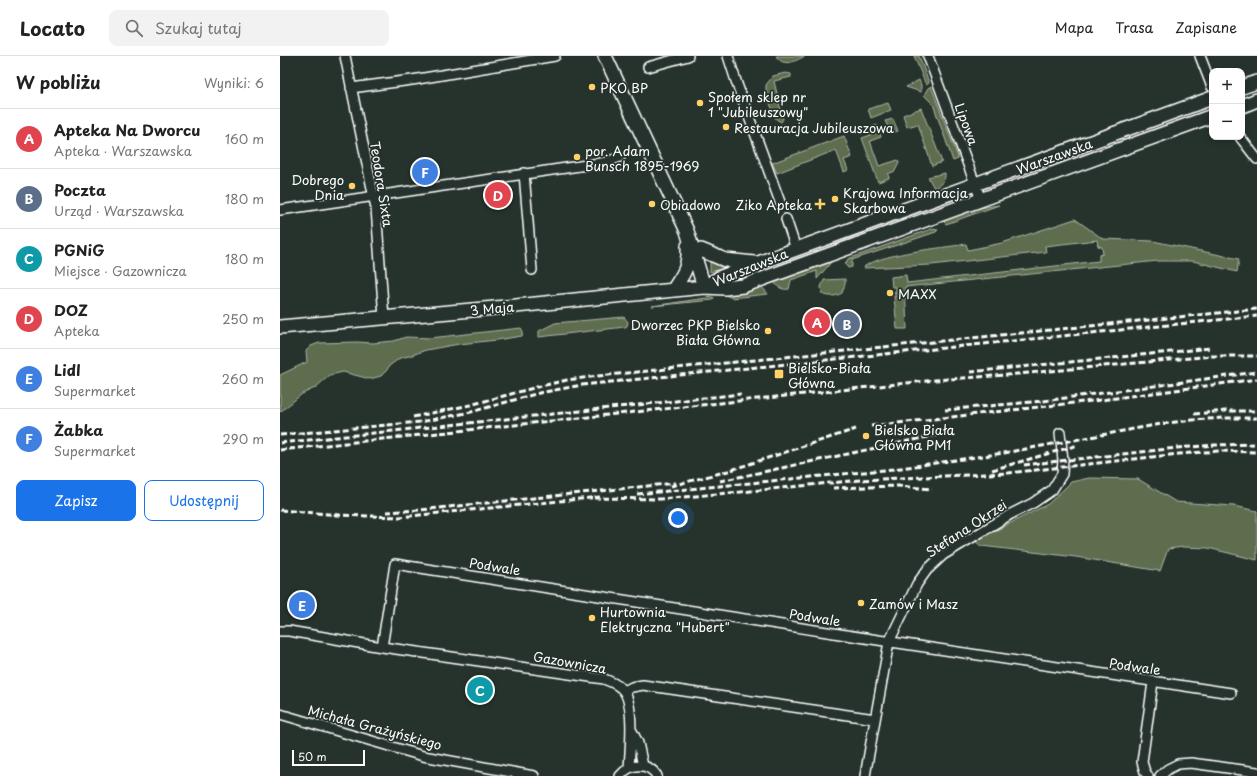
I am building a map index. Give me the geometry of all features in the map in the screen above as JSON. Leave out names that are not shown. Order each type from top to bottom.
[{"type":"main road","points":[[605,56],[687,231],[704,287]]},
{"type":"main road","points":[[1245,86],[1257,82]]},
{"type":"main road","name":"Warszawska","points":[[704,287],[721,277],[758,263],[1209,99]]},
{"type":"main road","points":[[1245,105],[1257,100]]},
{"type":"main road","name":"Warszawska","points":[[704,287],[725,288],[743,286],[1209,117]]},
{"type":"main road","points":[[687,231],[701,250],[704,262],[704,287]]},
{"type":"main road","points":[[674,290],[687,268],[687,231]]},
{"type":"main road","points":[[701,250],[725,260],[758,263]]},
{"type":"main road","name":"3 Maja","points":[[280,327],[704,287]]},
{"type":"street","name":"Teodora Sixta","points":[[344,56],[376,208],[384,318]]},
{"type":"street","points":[[351,88],[412,80],[556,56]]},
{"type":"street","points":[[648,67],[688,56]]},
{"type":"street","points":[[728,56],[780,202]]},
{"type":"street","name":"Lipowa","points":[[928,56],[981,200]]},
{"type":"street","points":[[1200,56],[1209,79]]},
{"type":"street","points":[[1242,140],[1257,159]]},
{"type":"street","points":[[280,210],[607,162],[620,157]]},
{"type":"street","points":[[524,173],[532,270]]},
{"type":"street","points":[[786,219],[796,249]]},
{"type":"street","name":"Stefana Okrzei","points":[[864,776],[889,642],[917,584],[927,570],[949,552],[1011,514],[1033,503],[1052,490],[1062,474],[1063,460],[1060,433]]},
{"type":"street","name":"Podwale","points":[[382,646],[395,564],[889,642],[1231,693]]},
{"type":"street","name":"Gazownicza","points":[[280,631],[289,631],[604,679],[615,684],[624,691]]},
{"type":"street","points":[[1148,776],[1142,762],[1153,682]]},
{"type":"street","points":[[643,766],[638,743],[632,731],[628,702],[624,691],[632,687],[643,685],[875,719]]},
{"type":"street","name":"Michała Grażyńskiego","points":[[280,714],[423,756],[534,776]]},
{"type":"street","points":[[629,768],[629,744],[632,731]]},
{"type":"street","points":[[1160,776],[1168,769],[1178,764],[1191,763],[1257,772]]},
{"type":"street","points":[[620,776],[629,768],[643,766],[650,769],[657,776]]},
{"type":"green space","points":[[776,56],[805,56],[786,63],[779,60]]},
{"type":"green space","points":[[914,56],[919,56],[929,83],[926,85]]},
{"type":"green space","points":[[785,73],[791,74],[791,77],[774,81],[783,119],[781,122],[776,119],[766,93],[766,85],[773,76]]},
{"type":"green space","points":[[919,80],[921,92],[906,87]]},
{"type":"green space","points":[[931,86],[958,157],[958,159],[953,161],[933,104],[924,95]]},
{"type":"green space","points":[[888,103],[891,110],[871,118],[868,109]]},
{"type":"green space","points":[[921,108],[942,162],[932,166],[918,124],[907,127],[903,115]]},
{"type":"green space","points":[[893,119],[898,131],[891,133],[885,121]]},
{"type":"green space","points":[[877,125],[881,137],[870,141],[879,166],[898,160],[899,163],[895,171],[888,174],[889,178],[878,182],[862,138],[871,135],[869,128]]},
{"type":"green space","points":[[844,136],[852,157],[844,160],[848,170],[844,172],[836,150],[777,173],[772,163]]},
{"type":"green space","points":[[945,173],[945,178],[934,188],[928,177]]},
{"type":"green space","points":[[954,199],[910,216],[863,238],[779,268],[778,265],[834,245],[890,221]]},
{"type":"green space","points":[[999,205],[946,224],[944,222],[945,220],[973,209]]},
{"type":"green space","points":[[1075,219],[1103,239],[1153,241],[1239,259],[1237,272],[1193,261],[1158,261],[905,287],[907,329],[897,329],[894,296],[898,296],[898,294],[894,294],[896,287],[892,287],[891,277],[906,275],[907,283],[1099,261],[1099,255],[1103,254],[1102,247],[1098,246],[1097,240],[1045,246],[1046,252],[931,265],[864,268],[875,261],[900,254],[966,244],[968,250],[1002,243]]},
{"type":"green space","points":[[931,229],[938,230],[936,232],[852,260],[852,267],[848,268],[845,264],[848,259]]},
{"type":"green space","points":[[710,260],[731,266],[710,272]]},
{"type":"green space","points":[[832,261],[817,279],[817,271],[791,280],[789,289],[783,289],[774,282]]},
{"type":"green space","points":[[765,266],[763,274],[734,283],[717,283]]},
{"type":"green space","points":[[845,279],[842,293],[832,296],[822,294],[821,287],[824,280]]},
{"type":"green space","points":[[761,286],[768,294],[732,298],[725,295]]},
{"type":"green space","points":[[713,297],[713,300],[652,306]]},
{"type":"green space","points":[[624,317],[628,322],[627,326],[625,327],[539,337],[539,331],[555,323]]},
{"type":"green space","points":[[521,328],[523,331],[522,336],[459,344],[426,350],[400,358],[389,366],[381,376],[370,379],[343,372],[330,375],[315,388],[302,394],[280,412],[280,375],[307,362],[306,351],[311,346],[319,343],[373,343],[394,341],[406,337],[430,338]]},
{"type":"green space","points":[[1089,478],[1138,479],[1176,502],[1234,506],[1257,511],[1257,560],[1208,548],[1184,547],[1168,549],[1160,571],[1076,557],[981,546],[975,541],[1048,504],[1071,482]]},
{"type":"tunnel","points":[[780,202],[786,219]]},
{"type":"railway","points":[[413,417],[470,405],[567,380],[598,376],[1257,309]]},
{"type":"railway","points":[[280,435],[420,422],[471,412],[539,393],[582,385],[1257,316]]},
{"type":"railway","points":[[970,372],[1211,348]]},
{"type":"railway","points":[[280,450],[935,380],[1007,375],[1212,356],[1257,356]]},
{"type":"railway","points":[[945,410],[1043,401],[1257,372]]},
{"type":"railway","points":[[871,426],[1101,400],[1257,379]]},
{"type":"railway","points":[[280,443],[741,394]]},
{"type":"railway","points":[[1194,414],[1225,411],[1257,411]]},
{"type":"railway","points":[[637,494],[894,469],[1004,453],[1161,424],[1192,420],[1257,418]]},
{"type":"railway","points":[[671,486],[728,471],[856,429]]},
{"type":"railway","points":[[720,481],[937,435]]},
{"type":"railway","points":[[1024,465],[1177,448],[1257,444]]},
{"type":"railway","points":[[992,470],[1078,445]]},
{"type":"railway","points":[[594,498],[661,499],[860,480],[1008,473],[1179,454],[1218,451],[1257,452]]},
{"type":"railway","points":[[386,512],[420,510],[676,483]]},
{"type":"railway","points":[[833,488],[898,486],[932,489]]},
{"type":"railway","points":[[335,515],[400,517],[600,497]]},
{"type":"railway","points":[[280,510],[340,515]]},
{"type":"place","name":"PKO BP","points":[[592,87]]},
{"type":"place","name":"Społem sklep nr 1 \"Jubileuszowy\"","points":[[700,103]]},
{"type":"place","name":"Restauracja Jubileuszowa","points":[[726,127]]},
{"type":"place","name":"por. Adam Bunsch 1895-1969","points":[[577,157]]},
{"type":"place","name":"Żabka","points":[[425,172]]},
{"type":"place","name":"Dobrego Dnia","points":[[352,186]]},
{"type":"place","name":"DOZ","points":[[498,195]]},
{"type":"place","name":"Krajowa Informacja Skarbowa","points":[[835,199]]},
{"type":"place","name":"Obiadowo","points":[[652,204]]},
{"type":"place","name":"Ziko Apteka","points":[[820,204]]},
{"type":"place","name":"MAXX","points":[[890,293]]},
{"type":"place","name":"Apteka Na Dworcu","points":[[817,322]]},
{"type":"place","name":"Poczta","points":[[847,324]]},
{"type":"place","name":"Dworzec PKP Bielsko Biała Główna","points":[[768,331]]},
{"type":"place","name":"Bielsko-Biała Główna","points":[[779,374]]},
{"type":"place","name":"Bielsko Biała Główna PM1","points":[[866,436]]},
{"type":"place","name":"Zamów i Masz","points":[[861,603]]},
{"type":"place","name":"Lidl","points":[[302,605]]},
{"type":"place","name":"Hurtownia Elektryczna \"Hubert\"","points":[[592,618]]},
{"type":"place","name":"PGNiG","points":[[480,690]]}]
